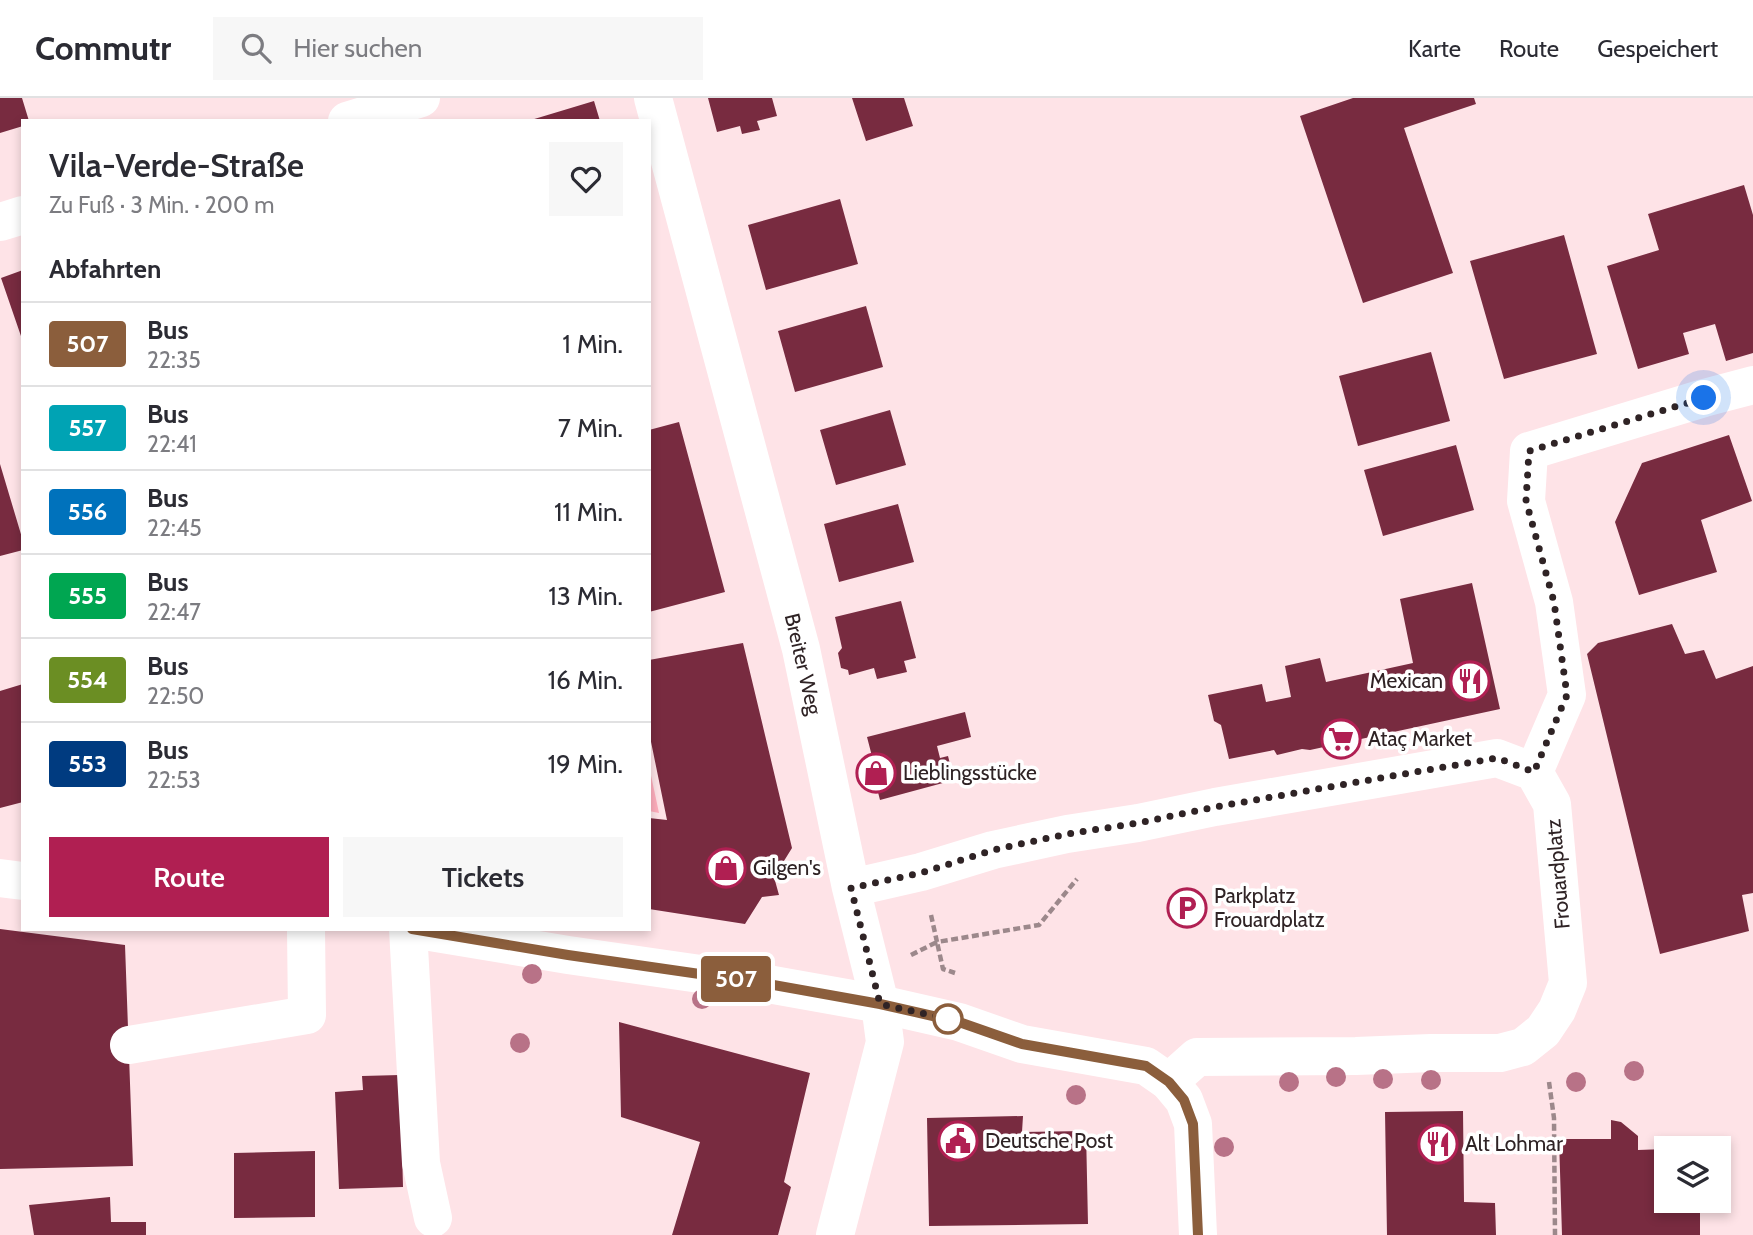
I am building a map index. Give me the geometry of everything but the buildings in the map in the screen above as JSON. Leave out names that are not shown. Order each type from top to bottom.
[{"type":"street","points":[[353,119],[421,98]]},
{"type":"street","name":"Breiter Weg","points":[[653,98],[801,649],[851,888],[880,1004],[885,1042],[835,1235]]},
{"type":"street","points":[[0,222],[21,216]]},
{"type":"street","points":[[851,888],[921,873],[993,850],[1067,834],[1497,758],[1534,772],[1567,695],[1554,602],[1526,501],[1529,451],[1753,385]]},
{"type":"street","name":"Frouardplatz","points":[[1169,1082],[1197,1057],[1500,1053],[1523,1047],[1543,1031],[1557,1010],[1567,984],[1552,804],[1534,772]]},
{"type":"street","points":[[0,878],[21,881]]},
{"type":"street","points":[[129,1045],[307,1015],[306,931]]},
{"type":"street","points":[[410,931],[421,1163],[433,1218]]},
{"type":"street","points":[[422,931],[762,983],[880,1004],[959,1022],[1022,1044],[1146,1066],[1169,1082],[1184,1100],[1193,1124],[1198,1235]]},
{"type":"path","points":[[921,873],[943,969],[958,974]]},
{"type":"path","points":[[937,942],[1039,925],[1077,878]]},
{"type":"path","points":[[1543,1031],[1554,1118],[1555,1235]]},
{"type":"shaded area","points":[[651,775],[659,813],[651,811]]},
{"type":"bus line","name":"507","points":[[424,931],[880,1004],[959,1022],[1022,1044],[1146,1066],[1169,1082],[1184,1100],[1193,1124],[1198,1235]]},
{"type":"place","name":"Mexican","points":[[1470,681]]},
{"type":"place","name":"Ataç Market","points":[[1341,739]]},
{"type":"place","name":"Lieblingsstücke","points":[[876,773]]},
{"type":"place","name":"Gilgen's","points":[[726,868]]},
{"type":"place","name":"Parkplatz Frouardplatz","points":[[1187,908]]},
{"type":"place","name":"Deutsche Post","points":[[958,1141]]},
{"type":"place","name":"Alt Lohmar","points":[[1438,1144]]},
{"type":"route","points":[[948,1019],[880,1004],[851,888],[921,873],[993,850],[1067,834],[1497,758],[1534,772],[1567,695],[1554,602],[1526,501],[1529,451],[1704,398]]}]
